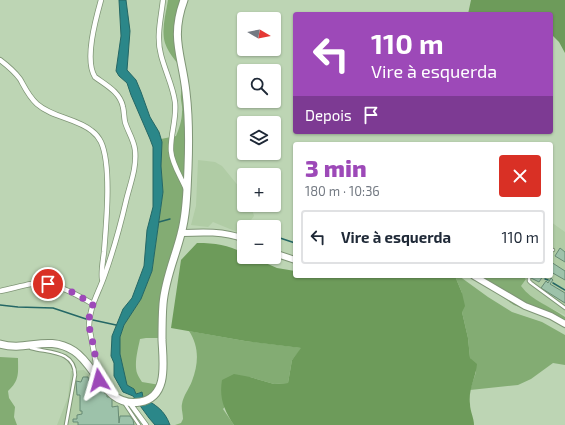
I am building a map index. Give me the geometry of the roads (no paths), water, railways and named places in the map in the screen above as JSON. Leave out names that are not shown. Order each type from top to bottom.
[{"type":"main road","points":[[0,344],[10,346],[27,346],[51,343],[69,348],[78,354],[112,394],[129,401],[148,399],[158,390],[163,374],[162,323],[166,285],[182,233],[187,190],[188,105],[177,38],[177,27],[184,0]]},
{"type":"street","points":[[99,380],[89,326],[89,318],[123,220],[136,158],[120,98],[93,73],[91,54],[93,30],[101,0]]},
{"type":"street","points":[[164,0],[159,31],[159,44],[175,102],[176,116],[172,141],[172,153],[187,190]]},
{"type":"street","points":[[0,60],[14,72],[30,97],[37,104],[55,115],[84,125],[98,136],[102,143],[106,164],[107,185],[104,253],[101,271],[102,282]]},
{"type":"street","points":[[182,233],[206,232],[237,237]]},
{"type":"street","points":[[281,255],[293,259]]},
{"type":"street","points":[[477,278],[524,306],[551,316],[565,324]]},
{"type":"street","points":[[0,291],[31,284],[48,284],[72,292],[93,304]]},
{"type":"street","points":[[129,401],[146,425]]},
{"type":"lane","points":[[529,278],[531,283],[565,308]]},
{"type":"lane","points":[[27,346],[60,354],[66,357],[75,368],[66,425]]},
{"type":"lane","points":[[129,401],[139,425]]},
{"type":"water","points":[[119,0],[126,0],[130,31],[127,70],[136,80],[150,117],[159,132],[162,142],[161,166],[163,192],[152,271],[141,299],[124,325],[120,337],[120,354],[127,385],[134,389],[136,394],[142,392],[143,397],[162,411],[170,425],[155,425],[133,396],[123,392],[114,376],[114,363],[111,356],[112,336],[123,309],[132,298],[144,266],[147,230],[153,207],[153,147],[127,83],[116,71],[121,36]]},
{"type":"waterway","points":[[159,222],[170,219]]},
{"type":"waterway","points":[[281,238],[293,242]]},
{"type":"waterway","points":[[553,283],[565,290]]},
{"type":"waterway","points":[[0,305],[53,308],[86,319]]},
{"type":"waterway","points":[[93,320],[116,325]]}]
